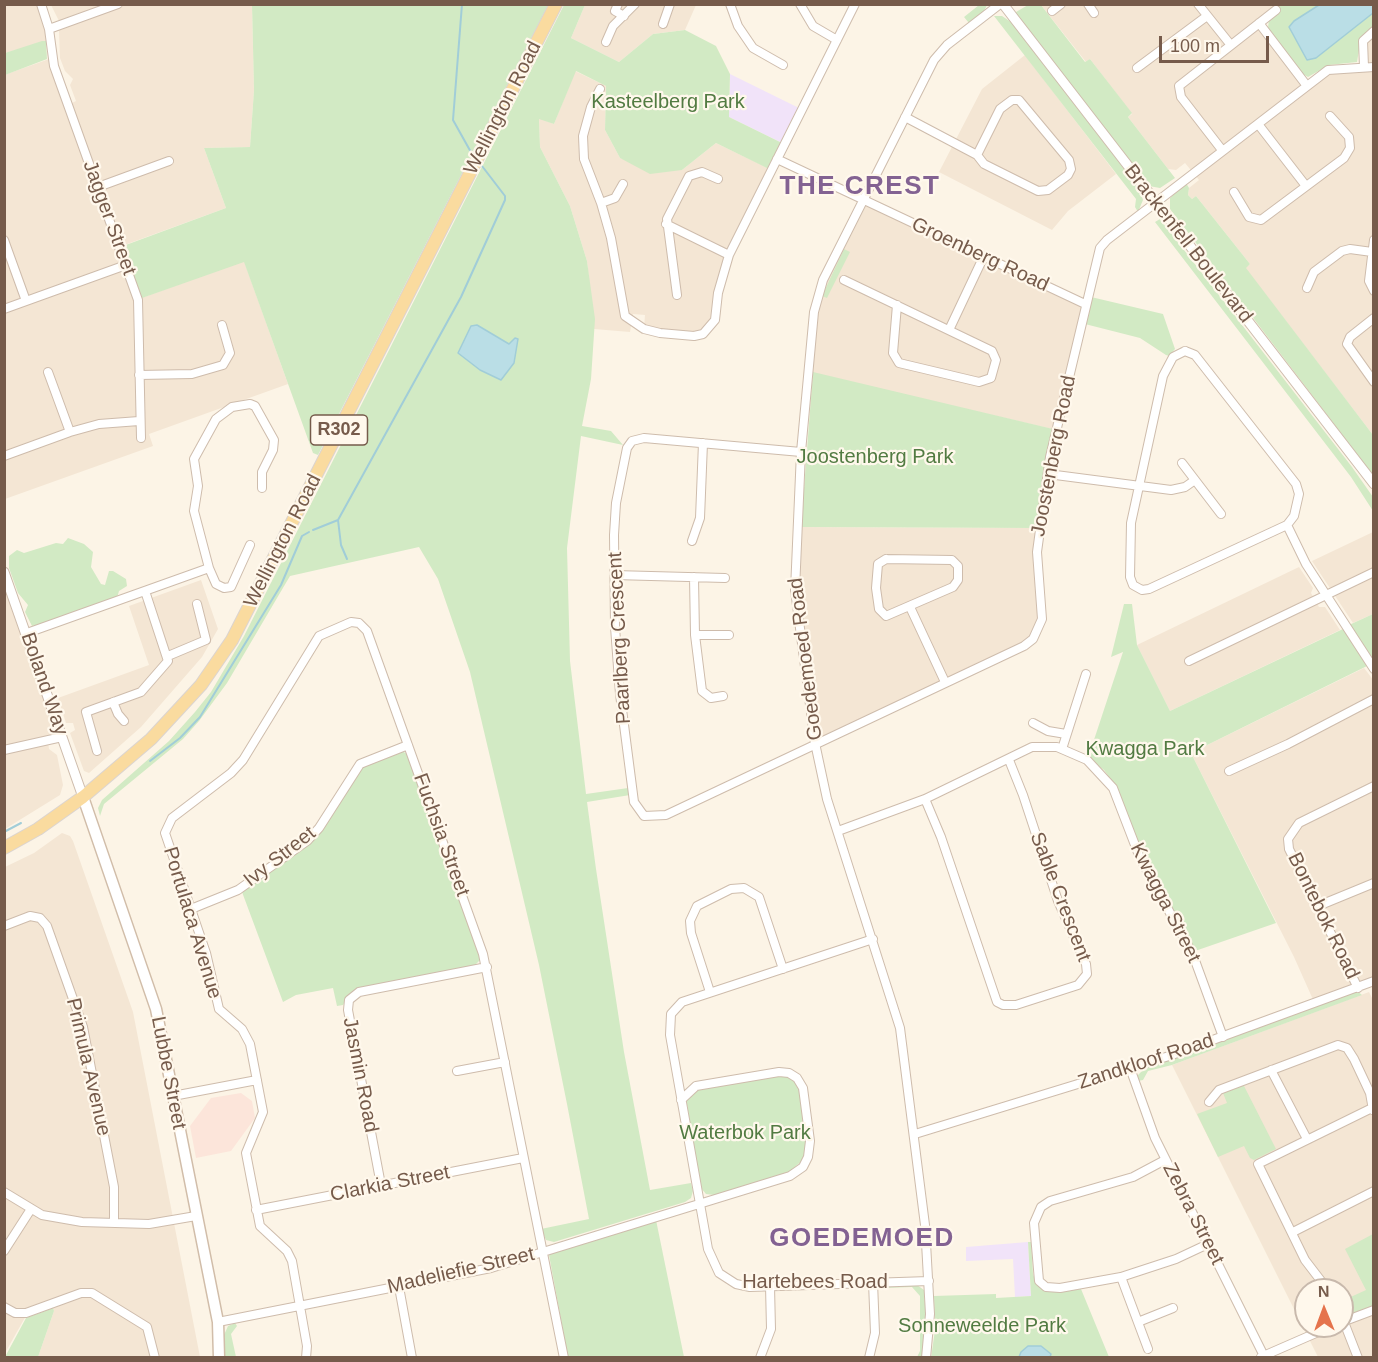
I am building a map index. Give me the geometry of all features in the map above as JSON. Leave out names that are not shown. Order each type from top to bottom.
[{"type":"main road","name":"Wellington Road","points":[[4,848],[38,829],[83,797],[169,722],[201,685],[231,640],[556,4]]},
{"type":"main road","name":"Lubbe Street","points":[[83,797],[152,996],[218,1322],[219,1358]]},
{"type":"street","name":"Jagger Street","points":[[41,4],[49,29],[54,66],[139,304],[141,438]]},
{"type":"street","points":[[49,29],[118,4]]},
{"type":"street","points":[[618,4],[615,11],[624,16]]},
{"type":"street","points":[[606,42],[613,26],[634,4]]},
{"type":"street","points":[[663,24],[670,4]]},
{"type":"street","points":[[730,4],[738,26],[753,48],[783,65]]},
{"type":"street","points":[[800,4],[813,26],[837,40]]},
{"type":"street","points":[[600,89],[591,107],[583,136],[584,159],[601,203],[611,238],[624,314],[644,329],[694,336],[707,332],[714,320],[718,293],[729,255],[855,4]]},
{"type":"street","name":"Goedemoed Road","points":[[926,1358],[930,1330],[929,1281],[915,1134],[900,1028],[820,773],[815,743],[795,590],[801,452],[816,303],[823,280],[938,55],[1001,4]]},
{"type":"street","name":"Brackenfell Boulevard","points":[[1001,4],[1374,484]]},
{"type":"street","points":[[1052,11],[1061,4]]},
{"type":"street","points":[[1088,4],[1094,13]]},
{"type":"street","points":[[1198,4],[1230,44]]},
{"type":"street","points":[[1222,150],[1181,97],[1179,89],[1182,82],[1276,10]]},
{"type":"street","points":[[1137,68],[1207,16]]},
{"type":"street","points":[[1259,22],[1307,86]]},
{"type":"street","points":[[1364,67],[1364,41],[1374,31]]},
{"type":"street","name":"Joostenberg Road","points":[[815,743],[1024,646],[1039,629],[1042,619],[1037,552],[1048,474],[1085,304],[1100,248],[1222,150],[1332,68],[1374,67]]},
{"type":"street","points":[[905,117],[976,155],[984,164],[1041,192],[1050,189],[1068,175],[1071,169],[1069,160],[1024,102],[1019,100],[1012,100],[1000,109],[976,155]]},
{"type":"street","points":[[1234,192],[1248,217],[1257,220],[1265,219],[1349,152],[1348,136],[1330,116]]},
{"type":"street","points":[[1258,124],[1306,186]]},
{"type":"street","name":"Groenberg Road","points":[[777,159],[983,258],[1085,304]]},
{"type":"street","points":[[98,187],[170,161]]},
{"type":"street","points":[[677,294],[666,224],[689,176],[702,172],[717,179]]},
{"type":"street","points":[[601,203],[615,198],[623,184]]},
{"type":"street","points":[[666,224],[729,255]]},
{"type":"street","points":[[4,240],[26,301]]},
{"type":"street","points":[[1374,240],[1369,281],[1374,291]]},
{"type":"street","points":[[1307,288],[1314,272],[1342,251],[1350,249],[1372,252]]},
{"type":"street","points":[[949,330],[983,258]]},
{"type":"street","points":[[4,309],[126,265]]},
{"type":"street","points":[[844,280],[897,305],[949,330],[994,353],[996,362],[989,380],[979,382],[899,363],[893,353],[897,305]]},
{"type":"street","points":[[1374,318],[1350,337],[1347,344],[1374,382]]},
{"type":"street","points":[[139,375],[192,374],[224,365],[230,353],[222,325]]},
{"type":"street","points":[[1189,351],[1195,355],[1296,484],[1298,498],[1294,516],[1287,525],[1142,590],[1133,585],[1130,576],[1130,532],[1139,484],[1163,376],[1175,355],[1189,351]]},
{"type":"street","points":[[48,372],[70,432]]},
{"type":"street","points":[[250,545],[231,588],[224,588],[216,584],[209,568],[194,511],[198,486],[194,459],[216,419],[232,407],[250,404],[255,406],[274,440],[273,450],[262,472],[262,488]]},
{"type":"street","points":[[4,456],[99,424],[139,421]]},
{"type":"street","name":"Paarlberg Crescent","points":[[801,452],[640,438],[628,445],[616,503],[614,575],[619,683],[634,802],[639,813],[651,818],[666,815],[815,743]]},
{"type":"street","points":[[692,541],[700,518],[703,443]]},
{"type":"street","points":[[1182,463],[1221,513]]},
{"type":"street","points":[[1048,474],[1139,484],[1171,490],[1185,487],[1195,480]]},
{"type":"street","points":[[1287,525],[1306,564],[1374,669]]},
{"type":"street","points":[[950,559],[956,562],[959,577],[955,585],[910,607],[889,616],[880,611],[876,588],[877,566],[880,561],[950,559]]},
{"type":"street","points":[[27,633],[209,568]]},
{"type":"street","name":"Boland Way","points":[[4,572],[83,797]]},
{"type":"street","points":[[1189,661],[1374,572]]},
{"type":"street","points":[[614,575],[725,578]]},
{"type":"street","points":[[694,577],[695,635],[702,691],[711,698],[723,696]]},
{"type":"street","points":[[97,751],[86,712],[145,689],[166,664],[168,656],[145,591]]},
{"type":"street","points":[[168,656],[206,640],[197,604]]},
{"type":"street","points":[[910,607],[945,682]]},
{"type":"street","name":"Fuchsia Street","points":[[351,622],[359,623],[368,631],[487,967],[564,1358]]},
{"type":"street","name":"Portulaca Avenue","points":[[306,1358],[290,1256],[262,1230],[256,1210],[246,1153],[263,1117],[246,1034],[219,1009],[206,953],[165,838],[168,823],[237,767],[319,636],[351,622]]},
{"type":"street","points":[[695,635],[729,635]]},
{"type":"street","points":[[1062,749],[1086,674]]},
{"type":"street","points":[[1229,771],[1288,744],[1374,699]]},
{"type":"street","points":[[113,702],[124,721]]},
{"type":"street","points":[[1033,723],[1048,731],[1066,734]]},
{"type":"street","points":[[4,750],[62,737]]},
{"type":"street","name":"Ivy Street","points":[[191,909],[238,890],[307,841],[319,828],[360,764],[408,745]]},
{"type":"street","name":"Kwagga Street","points":[[838,831],[925,799],[1032,747],[1043,745],[1062,749],[1087,760],[1113,788],[1140,858],[1193,955],[1223,1037]]},
{"type":"street","name":"Sable Crescent","points":[[925,799],[941,837],[997,1002],[1002,1005],[1016,1005],[1078,985],[1087,974],[1086,964],[1055,894],[1023,795],[1009,760]]},
{"type":"street","name":"Bontebok Road","points":[[1358,988],[1289,849],[1290,833],[1299,823],[1374,786]]},
{"type":"street","points":[[1318,906],[1374,883]]},
{"type":"street","points":[[710,992],[691,933],[690,921],[698,906],[731,890],[751,890],[759,897],[783,969]]},
{"type":"street","name":"Primula Avenue","points":[[4,926],[30,916],[40,918],[47,926],[83,1027],[113,1181],[114,1223]]},
{"type":"street","name":"Hartebees Road","points":[[873,939],[682,1002],[674,1009],[669,1020],[681,1100],[709,1255],[719,1273],[743,1286],[929,1281]]},
{"type":"street","name":"Jasmin Road","points":[[381,1185],[348,1010],[349,1000],[360,992],[487,967]]},
{"type":"street","name":"Zandkloof Road","points":[[915,1134],[1223,1037],[1374,981]]},
{"type":"street","points":[[1209,1102],[1219,1090],[1271,1070],[1341,1045],[1348,1049],[1371,1093],[1373,1110],[1307,1139],[1258,1164],[1308,1264],[1319,1278]]},
{"type":"street","points":[[457,1071],[505,1062]]},
{"type":"street","name":"Zebra Street","points":[[1130,1068],[1147,1118],[1165,1160],[1262,1357]]},
{"type":"street","points":[[1271,1070],[1307,1139]]},
{"type":"street","name":"Madeliefie Street","points":[[218,1322],[491,1268],[795,1173],[806,1162],[811,1147],[803,1088],[794,1075],[779,1072],[696,1086],[681,1100]]},
{"type":"street","points":[[173,1096],[257,1080]]},
{"type":"street","name":"Clarkia Street","points":[[256,1210],[523,1158]]},
{"type":"street","points":[[1165,1160],[1133,1176],[1045,1204],[1035,1217],[1036,1271],[1043,1285],[1060,1288],[1080,1286],[1120,1277],[1176,1259],[1208,1244]]},
{"type":"street","points":[[1293,1232],[1374,1191]]},
{"type":"street","points":[[4,1192],[31,1209],[52,1218],[149,1224],[196,1216]]},
{"type":"street","points":[[4,1251],[31,1209]]},
{"type":"street","points":[[1120,1277],[1148,1348]]},
{"type":"street","points":[[869,1358],[876,1333],[873,1282]]},
{"type":"street","points":[[760,1358],[771,1329],[770,1286]]},
{"type":"street","points":[[399,1287],[412,1358]]},
{"type":"street","points":[[4,1307],[15,1313],[26,1313],[81,1293],[92,1293],[147,1327],[155,1358]]},
{"type":"street","points":[[1138,1322],[1173,1308]]},
{"type":"street","points":[[1354,1316],[1374,1310]]},
{"type":"street","points":[[1262,1357],[1305,1338]]},
{"type":"street","points":[[1350,1338],[1358,1358]]},
{"type":"shaded area","points":[[4,5],[41,5],[50,41],[5,53]]},
{"type":"shaded area","points":[[51,5],[252,5],[254,90],[250,147],[204,148],[226,208],[119,247],[138,299],[244,261],[288,384],[149,434],[153,446],[5,499],[4,75],[52,58],[68,105],[76,101],[70,85],[73,79],[65,71],[60,58],[59,30],[63,29]]},
{"type":"shaded area","points":[[585,5],[696,5],[685,30],[653,34],[619,62],[571,38]]},
{"type":"shaded area","points":[[1041,5],[1276,5],[1278,7],[1258,22],[1307,86],[1329,70],[1364,67],[1364,44],[1373,32],[1373,435],[1245,268],[1250,264],[1196,196],[1192,199],[1188,195],[1189,188],[1199,180],[1185,163],[1176,170],[1168,169],[1128,117],[1132,114],[1090,59],[1086,62]]},
{"type":"shaded area","points":[[1025,55],[1116,174],[1068,211],[1052,230],[939,172],[982,89]]},
{"type":"shaded area","points":[[575,71],[606,86],[605,130],[620,158],[682,170],[716,143],[772,170],[729,255],[714,321],[704,333],[644,328],[645,315],[633,314],[630,332],[594,329],[587,261],[570,206],[540,147],[539,118],[554,124]]},
{"type":"shaded area","points":[[730,74],[799,108],[782,143],[729,117]]},
{"type":"shaded area","points":[[863,200],[1085,304],[1056,430],[808,372],[815,303]]},
{"type":"shaded area","points":[[797,527],[1040,528],[1042,613],[1034,639],[815,744],[796,603]]},
{"type":"shaded area","points":[[1373,532],[1373,614],[1353,623],[1312,561]]},
{"type":"shaded area","points":[[1299,567],[1313,588],[1311,593],[1319,607],[1325,607],[1340,630],[1170,711],[1137,645]]},
{"type":"shaded area","points":[[4,573],[61,738],[48,741],[49,749],[57,755],[63,785],[60,795],[5,829]]},
{"type":"shaded area","points":[[201,580],[218,629],[202,657],[141,727],[89,773],[84,771],[70,733],[75,730],[73,723],[66,723],[58,698],[149,665],[129,606]]},
{"type":"shaded area","points":[[1364,668],[1374,681],[1373,982],[1315,1004],[1294,957],[1191,753]]},
{"type":"shaded area","points":[[62,833],[70,836],[73,841],[133,1012],[200,1357],[38,1357],[54,1311],[51,1305],[27,1314],[5,1353],[5,867],[34,853]]},
{"type":"shaded area","points":[[1369,992],[1374,1002],[1373,1357],[1318,1357],[1308,1338],[1354,1338],[1354,1278],[1294,1278],[1294,1309],[1172,1065]]},
{"type":"shaded area","points":[[241,1093],[252,1101],[255,1118],[231,1151],[196,1158],[190,1126],[211,1098]]},
{"type":"shaded area","points":[[1028,1242],[1031,1296],[1015,1297],[1013,1259],[966,1261],[966,1247]]},
{"type":"green space","points":[[252,5],[548,5],[318,455],[313,453],[244,262],[142,298],[123,246],[226,208],[204,148],[250,147],[254,90]]},
{"type":"green space","name":"Kasteelberg Park","points":[[564,5],[585,5],[571,38],[619,62],[653,34],[685,30],[716,46],[730,74],[729,117],[782,143],[769,169],[716,143],[682,170],[650,174],[620,158],[605,130],[606,86],[576,71],[554,124],[539,119],[540,147],[570,206],[587,261],[595,319],[591,379],[582,426],[611,431],[623,445],[581,436],[567,548],[570,661],[586,794],[628,788],[630,795],[587,802],[596,869],[624,1052],[650,1190],[691,1183],[693,1191],[691,1198],[685,1202],[554,1242],[546,1240],[541,1229],[589,1219],[567,1104],[539,965],[470,672],[438,579],[419,547],[290,576],[227,683],[199,721],[183,739],[104,804],[100,816],[98,808],[102,800],[169,741],[195,712],[211,692],[244,636]]},
{"type":"green space","points":[[979,5],[987,5],[984,11],[969,23],[964,17]]},
{"type":"green space","points":[[1028,5],[1041,5],[1085,62],[1090,59],[1132,113],[1128,117],[1175,178],[1160,188],[1149,186],[1016,14]]},
{"type":"green space","points":[[1276,5],[1373,5],[1373,27],[1361,38],[1357,62],[1329,65],[1308,77],[1303,74],[1268,28],[1269,19],[1280,10]]},
{"type":"green space","points":[[994,16],[1002,16],[1011,22],[1139,188],[1143,200],[1138,212],[1135,207],[1136,199]]},
{"type":"green space","points":[[46,41],[47,59],[5,75],[5,53]]},
{"type":"green space","points":[[1186,183],[1189,188],[1188,195],[1192,199],[1196,196],[1250,264],[1246,268],[1373,435],[1373,475],[1170,209],[1170,198]]},
{"type":"green space","points":[[1160,219],[1352,467],[1373,497],[1373,511],[1351,477],[1155,222]]},
{"type":"green space","points":[[844,249],[850,252],[827,298],[822,296]]},
{"type":"green space","points":[[1091,297],[1163,314],[1175,349],[1169,356],[1140,338],[1085,324]]},
{"type":"green space","name":"Joostenberg Park","points":[[813,372],[1053,429],[1036,528],[801,527]]},
{"type":"green space","points":[[68,538],[84,544],[93,552],[91,567],[101,584],[105,585],[109,571],[113,571],[126,579],[127,586],[119,591],[117,598],[61,617],[59,620],[32,626],[25,612],[28,605],[18,593],[9,568],[9,556],[17,550],[24,553],[56,543],[63,544]]},
{"type":"green space","name":"Kwagga Park","points":[[1124,604],[1132,604],[1137,645],[1170,711],[1343,629],[1367,666],[1191,753],[1276,923],[1195,951],[1148,867],[1117,788],[1104,770],[1088,758],[1123,652],[1111,657]]},
{"type":"green space","points":[[1373,614],[1373,662],[1349,625]]},
{"type":"green space","points":[[402,751],[407,754],[481,955],[480,960],[474,966],[359,988],[348,996],[343,1005],[337,1006],[333,988],[296,995],[283,1002],[242,892],[318,836],[363,765]]},
{"type":"green space","points":[[1357,991],[1362,995],[1172,1065],[1148,1071],[1143,1080],[1138,1081],[1138,1075],[1145,1068]]},
{"type":"green space","name":"Waterbok Park","points":[[781,1075],[795,1080],[799,1086],[807,1141],[803,1160],[789,1172],[714,1195],[706,1194],[701,1188],[686,1099],[695,1090]]},
{"type":"green space","points":[[1243,1084],[1276,1149],[1254,1160],[1250,1158],[1244,1146],[1218,1157],[1197,1114],[1227,1103],[1224,1090]]},
{"type":"green space","points":[[656,1220],[684,1357],[568,1357],[549,1255],[551,1252]]},
{"type":"green space","points":[[1373,1234],[1373,1306],[1354,1313],[1354,1296],[1366,1290],[1345,1249]]},
{"type":"green space","name":"Sonneweelde Park","points":[[1028,1242],[1031,1242],[1033,1274],[1037,1285],[1051,1292],[1081,1289],[1109,1357],[1050,1357],[1051,1354],[1021,1352],[1019,1357],[931,1358],[935,1330],[934,1296],[996,1294],[996,1298],[1031,1296]]},
{"type":"green space","points":[[886,1285],[917,1285],[924,1290],[926,1321],[922,1357],[917,1357],[920,1351],[920,1296],[912,1287],[883,1288]]},
{"type":"green space","points":[[53,1308],[54,1311],[38,1357],[5,1357],[26,1318]]},
{"type":"green space","points":[[235,1323],[237,1326],[231,1334],[236,1357],[225,1357],[224,1335],[228,1326]]},
{"type":"water","points":[[1319,5],[1373,5],[1373,13],[1316,58],[1307,60],[1289,27],[1294,21]]},
{"type":"water","points":[[477,325],[509,344],[515,338],[518,339],[514,363],[501,380],[480,370],[458,353],[471,326]]},
{"type":"water","points":[[1028,1346],[1041,1346],[1051,1354],[1050,1357],[1019,1357]]},
{"type":"waterway","points":[[462,4],[453,120],[472,154]]},
{"type":"waterway","points":[[347,559],[341,545],[338,520],[461,297],[505,200],[505,196],[482,166]]},
{"type":"waterway","points":[[313,530],[338,520]]},
{"type":"waterway","points":[[150,761],[180,738],[200,717],[281,585],[302,536],[309,532]]},
{"type":"waterway","points":[[4,832],[21,823]]},
{"type":"district","name":"THE CREST","points":[[860,187]]},
{"type":"district","name":"GOEDEMOED","points":[[862,1239]]}]
